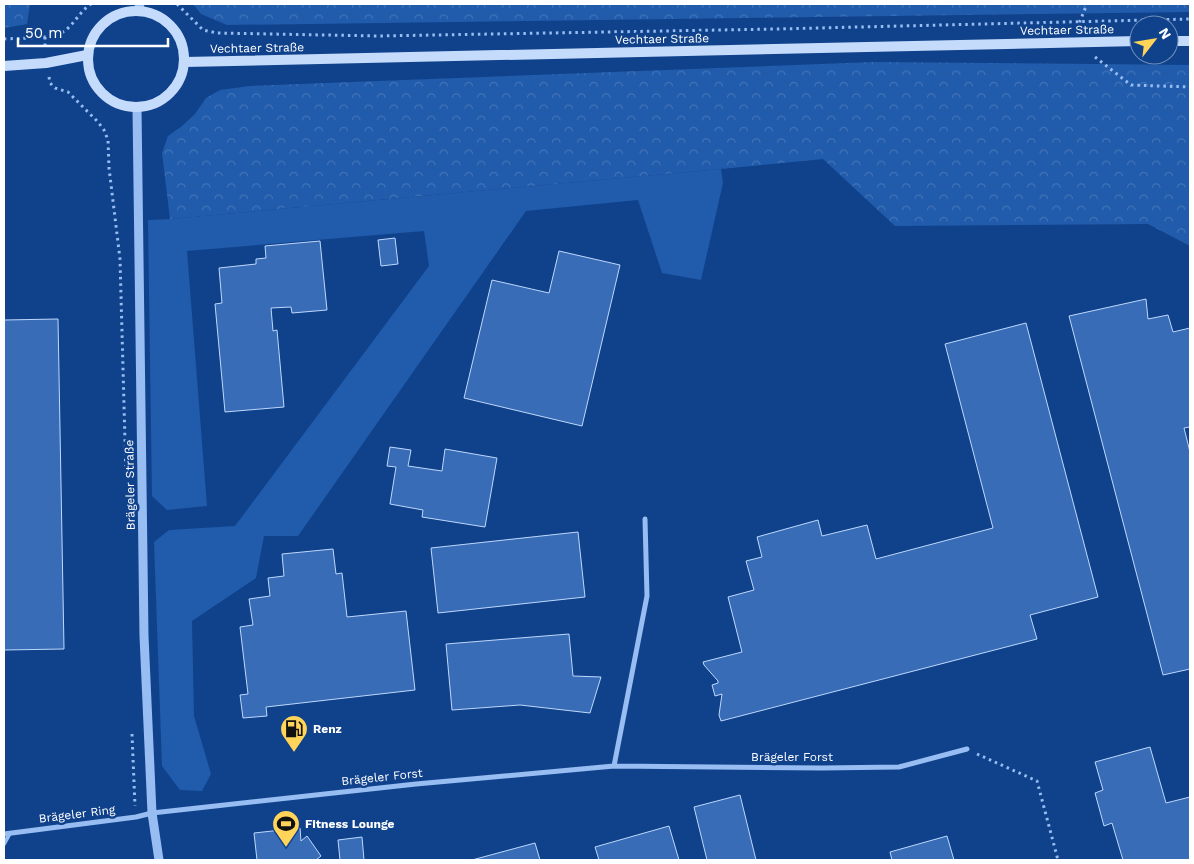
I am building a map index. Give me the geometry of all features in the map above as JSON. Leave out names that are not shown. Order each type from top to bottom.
[{"type":"main road","points":[[140,7],[161,18],[174,28],[183,48],[185,62],[180,79],[171,93],[148,106],[137,108],[118,103],[102,92],[92,78],[87,55],[94,36],[105,23],[124,12],[140,7]]},
{"type":"main road","name":"Vechtaer Straße","points":[[185,62],[1129,42]]},
{"type":"main road","points":[[4,66],[46,63],[87,55]]},
{"type":"street","name":"Brägeler Straße","points":[[137,108],[144,636],[152,813],[159,860]]},
{"type":"street","points":[[614,766],[647,596],[645,519]]},
{"type":"street","name":"Brägeler Forst","points":[[152,813],[416,784],[614,766],[899,767],[967,750]]},
{"type":"street","name":"Brägeler Ring","points":[[4,834],[136,817],[152,813]]},
{"type":"lane","points":[[4,844],[10,833]]},
{"type":"path","points":[[4,39],[45,37],[63,32],[83,9],[90,4]]},
{"type":"path","points":[[177,4],[203,30],[217,33],[398,36],[1190,19]]},
{"type":"path","points":[[1087,4],[1080,21],[1078,42],[1131,85],[1190,87]]},
{"type":"path","points":[[45,37],[46,63],[50,83],[55,88],[68,92],[98,122],[108,140],[120,259],[126,481]]},
{"type":"path","points":[[132,727],[133,786],[136,817]]},
{"type":"path","points":[[967,750],[1037,781],[1058,860]]},
{"type":"green space","points":[[4,4],[30,4],[27,24],[4,28]]},
{"type":"green space","points":[[193,4],[1190,4],[1190,12],[227,25],[201,14]]},
{"type":"green space","points":[[874,62],[1190,65],[1190,246],[1148,224],[895,226],[823,159],[170,219],[162,153],[168,136],[195,114],[206,98],[220,90],[250,86]]},
{"type":"green space","points":[[721,169],[723,183],[701,280],[662,273],[638,200],[526,211],[298,536],[264,536],[256,578],[192,621],[194,716],[211,774],[202,791],[180,790],[162,766],[154,542],[169,530],[235,526],[429,266],[424,231],[187,251],[207,506],[167,510],[152,496],[148,220]]},
{"type":"building","points":[[395,238],[398,264],[381,266],[378,240]]},
{"type":"building","points":[[320,241],[327,310],[292,313],[291,307],[271,308],[273,331],[277,330],[284,407],[225,412],[215,304],[222,303],[219,268],[256,264],[256,259],[266,258],[265,246]]},
{"type":"building","points":[[559,251],[620,265],[582,426],[464,398],[492,280],[549,293]]},
{"type":"building","points":[[1146,299],[1148,319],[1168,315],[1173,332],[1190,328],[1190,427],[1184,428],[1190,452],[1190,669],[1163,675],[1069,316]]},
{"type":"building","points":[[58,319],[64,649],[4,650],[4,320]]},
{"type":"building","points":[[1026,323],[1098,597],[1030,615],[1037,639],[721,721],[719,715],[722,694],[715,696],[712,685],[718,683],[718,681],[703,662],[742,652],[728,597],[754,590],[746,561],[762,557],[757,537],[818,520],[822,536],[867,525],[876,559],[993,528],[945,344]]},
{"type":"building","points":[[390,447],[411,450],[408,466],[442,471],[445,449],[497,458],[485,527],[422,517],[423,510],[390,504],[396,467],[387,466]]},
{"type":"building","points":[[578,532],[585,597],[438,613],[431,548]]},
{"type":"building","points":[[333,549],[336,574],[342,573],[347,617],[406,611],[415,690],[266,707],[267,716],[243,718],[240,695],[248,694],[240,627],[253,625],[249,599],[270,596],[268,578],[284,576],[282,554]]},
{"type":"building","points":[[569,634],[573,676],[601,677],[590,713],[520,705],[452,710],[446,644]]},
{"type":"building","points":[[1150,747],[1166,803],[1190,797],[1190,860],[1123,860],[1112,823],[1104,826],[1095,793],[1103,790],[1095,762]]},
{"type":"building","points":[[740,795],[756,860],[707,860],[694,807]]},
{"type":"building","points":[[669,826],[679,860],[599,860],[595,847]]},
{"type":"building","name":"Fitness Lounge","points":[[300,828],[301,841],[307,836],[321,856],[316,860],[257,860],[254,833]]},
{"type":"building","points":[[947,836],[954,860],[892,860],[890,852]]},
{"type":"building","name":"Fitness Lounge","points":[[362,837],[364,860],[340,860],[338,840]]},
{"type":"building","points":[[535,843],[540,860],[472,860]]},
{"type":"place","name":"Renz","points":[[294,753]]},
{"type":"place","name":"Fitness Lounge","points":[[286,848]]}]
